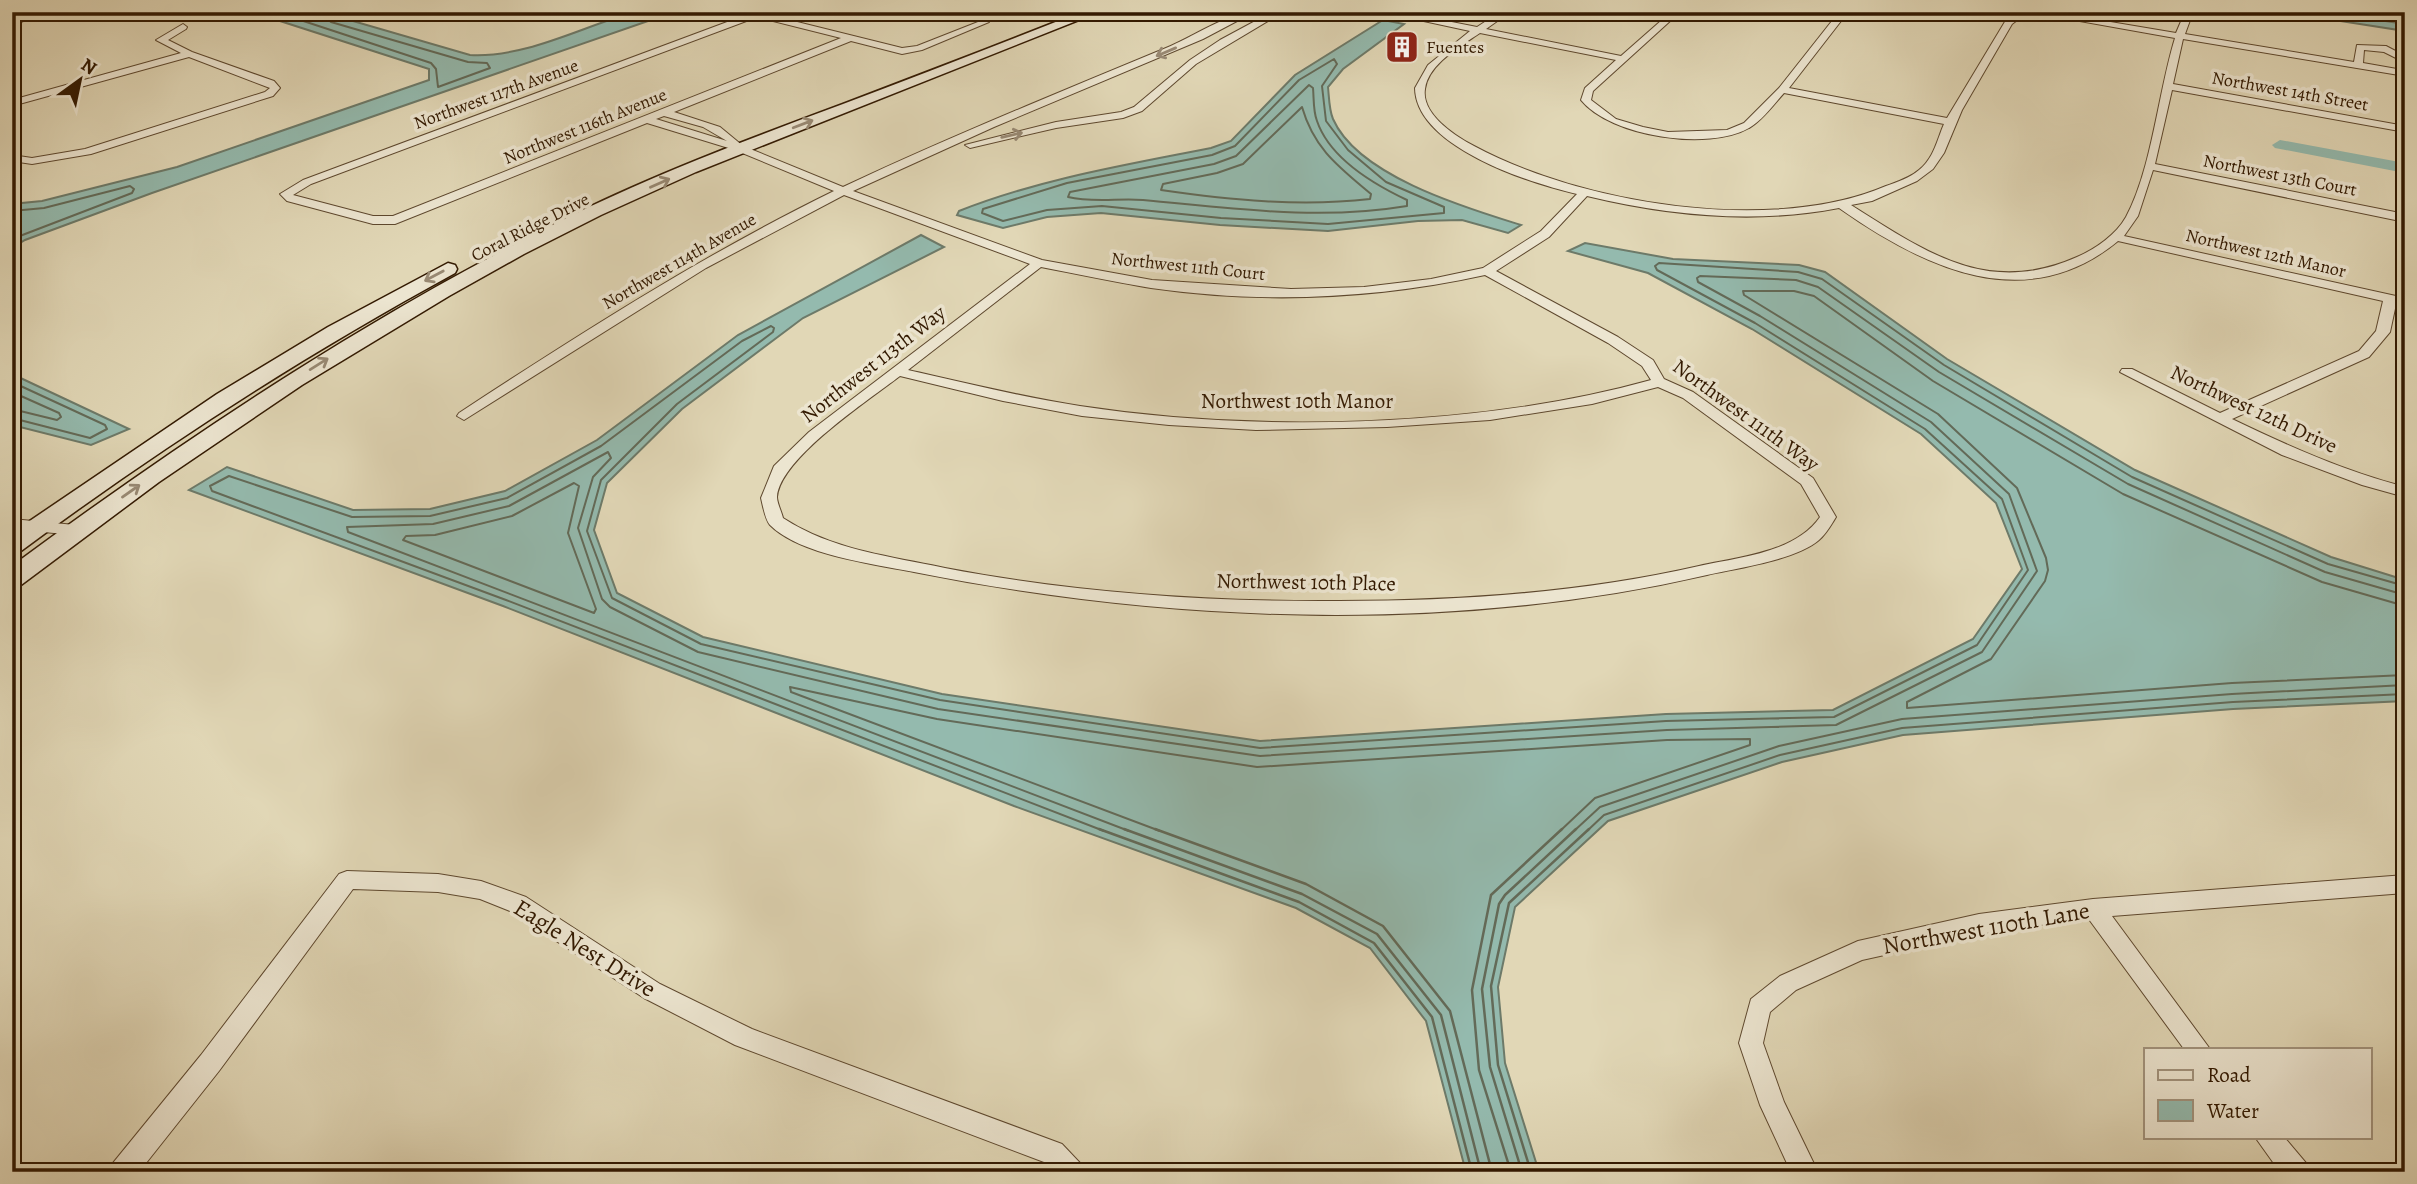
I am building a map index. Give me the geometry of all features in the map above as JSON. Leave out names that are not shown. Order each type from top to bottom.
[{"type":"main road","name":"Coral Ridge Drive","points":[[13,538],[39,525],[224,399],[370,310],[593,195],[1062,12]]},
{"type":"main road","name":"Coral Ridge Drive","points":[[12,579],[75,530],[275,391],[507,256],[730,143],[1093,12]]},
{"type":"street","points":[[12,23],[39,12]]},
{"type":"street","points":[[761,13],[902,51],[919,48],[985,22],[961,12]]},
{"type":"street","name":"Northwest 114th Avenue","points":[[464,416],[629,307],[710,260],[843,191],[1200,37],[1250,12]]},
{"type":"street","name":"Northwest 114th Avenue","points":[[922,156],[1056,124],[1123,115],[1138,109],[1165,84],[1223,42],[1279,12]]},
{"type":"street","points":[[1387,12],[1623,59]]},
{"type":"street","points":[[1506,12],[1438,61],[1424,75],[1419,89],[1423,104],[1432,119],[1447,134],[1470,150],[1498,165],[1584,193],[1688,210],[1793,211],[1844,205],[1914,179],[1933,162],[1951,122],[2009,22],[2024,12]]},
{"type":"street","points":[[1676,12],[1588,90],[1586,100],[1595,110],[1612,121],[1641,130],[1689,136],[1729,133],[1748,125],[1782,90],[1844,12]]},
{"type":"street","points":[[2033,12],[2358,66],[2403,73],[2401,57],[2379,47],[2360,47],[2358,66]]},
{"type":"street","points":[[1844,205],[1926,256],[1991,277],[2026,280],[2071,267],[2119,238],[2136,210],[2178,36],[2189,12]]},
{"type":"street","name":"Northwest 117th Avenue","points":[[329,209],[291,199],[286,194],[307,182],[761,13]]},
{"type":"street","points":[[12,158],[33,161],[87,152],[269,94],[275,88],[271,83],[189,54],[161,40],[183,27]]},
{"type":"street","points":[[1200,37],[1223,42]]},
{"type":"street","name":"Northwest 116th Avenue","points":[[329,209],[373,220],[395,220],[850,38]]},
{"type":"street","points":[[12,103],[189,54]]},
{"type":"street","name":"Northwest 14th Street","points":[[2168,86],[2405,129]]},
{"type":"street","points":[[1782,90],[1951,122]]},
{"type":"street","points":[[1026,111],[1056,124]]},
{"type":"street","name":"Northwest 11th Court","points":[[666,113],[723,131],[730,143]]},
{"type":"street","name":"Northwest 11th Court","points":[[648,120],[730,143],[843,191],[1039,263],[1152,284],[1291,293],[1391,288],[1431,283],[1487,271],[1522,251],[1545,234],[1584,193]]},
{"type":"street","name":"Northwest 13th Court","points":[[2148,166],[2405,218]]},
{"type":"street","name":"Northwest 12th Manor","points":[[2119,238],[2405,302]]},
{"type":"street","name":"Northwest 113th Way","points":[[776,521],[769,498],[780,469],[814,435],[1039,263]]},
{"type":"street","name":"Northwest 111th Way","points":[[1487,271],[1613,340],[1647,363],[1659,382],[1688,395],[1807,481],[1828,517]]},
{"type":"street","points":[[2221,418],[2364,354],[2383,332],[2390,299]]},
{"type":"street","name":"Northwest 10th Manor","points":[[895,372],[1039,404],[1142,419],[1243,427],[1447,421],[1620,394],[1659,382]]},
{"type":"street","name":"Northwest 12th Drive","points":[[2127,372],[2287,452],[2368,482],[2405,492]]},
{"type":"street","name":"Northwest 10th Place","points":[[776,521],[806,540],[870,558],[999,585],[1138,600],[1281,608],[1433,606],[1603,589],[1683,576],[1772,553],[1810,540],[1828,517]]},
{"type":"street","points":[[39,525],[75,530]]},
{"type":"street","name":"Coral Ridge Drive","points":[[13,538],[52,549]]},
{"type":"street","name":"Eagle Nest Drive","points":[[122,1172],[209,1063],[347,880],[438,883],[481,890],[518,904],[652,992],[744,1037],[1053,1153],[1071,1172]]},
{"type":"street","name":"Northwest 110th Lane","points":[[1805,1172],[1773,1105],[1751,1043],[1759,1006],[1788,983],[1858,951],[1979,924],[2093,908],[2405,884]]},
{"type":"street","points":[[2093,908],[2197,1048]]},
{"type":"street","points":[[2270,1138],[2297,1172]]},
{"type":"water","points":[[252,12],[322,12],[470,55],[491,55],[552,41],[631,13],[674,12],[152,193],[25,240],[12,248],[12,204],[42,201],[177,167],[429,80],[429,69]]},
{"type":"water","points":[[2283,12],[2327,12],[2405,24],[2405,31]]},
{"type":"water","points":[[1383,20],[1404,24],[1343,69],[1328,87],[1333,119],[1346,139],[1365,157],[1416,187],[1521,225],[1508,233],[1462,220],[1418,221],[1328,231],[1220,225],[1101,213],[1047,217],[1003,228],[957,215],[959,211],[1052,181],[1211,148],[1231,141],[1295,75]]},
{"type":"water","points":[[921,235],[944,247],[803,318],[682,409],[607,483],[594,530],[617,593],[703,637],[942,694],[1260,741],[1666,714],[1833,710],[1973,639],[2022,569],[1996,503],[1921,434],[1752,329],[1648,273],[1568,251],[1585,243],[1673,259],[1799,265],[1825,272],[1947,359],[2135,470],[2331,557],[2405,580],[2405,701],[2233,709],[1903,735],[1782,762],[1608,821],[1515,907],[1498,987],[1505,1063],[1539,1172],[1466,1172],[1426,1021],[1370,948],[1296,908],[1014,806],[503,606],[189,490],[227,467],[353,510],[430,509],[505,491],[597,440],[738,335]]},
{"type":"water","points":[[12,374],[129,429],[91,445],[12,425]]},
{"type":"waterway","points":[[2280,145],[2405,168]]},
{"type":"place","name":"Fuentes","points":[[1402,47]]}]
